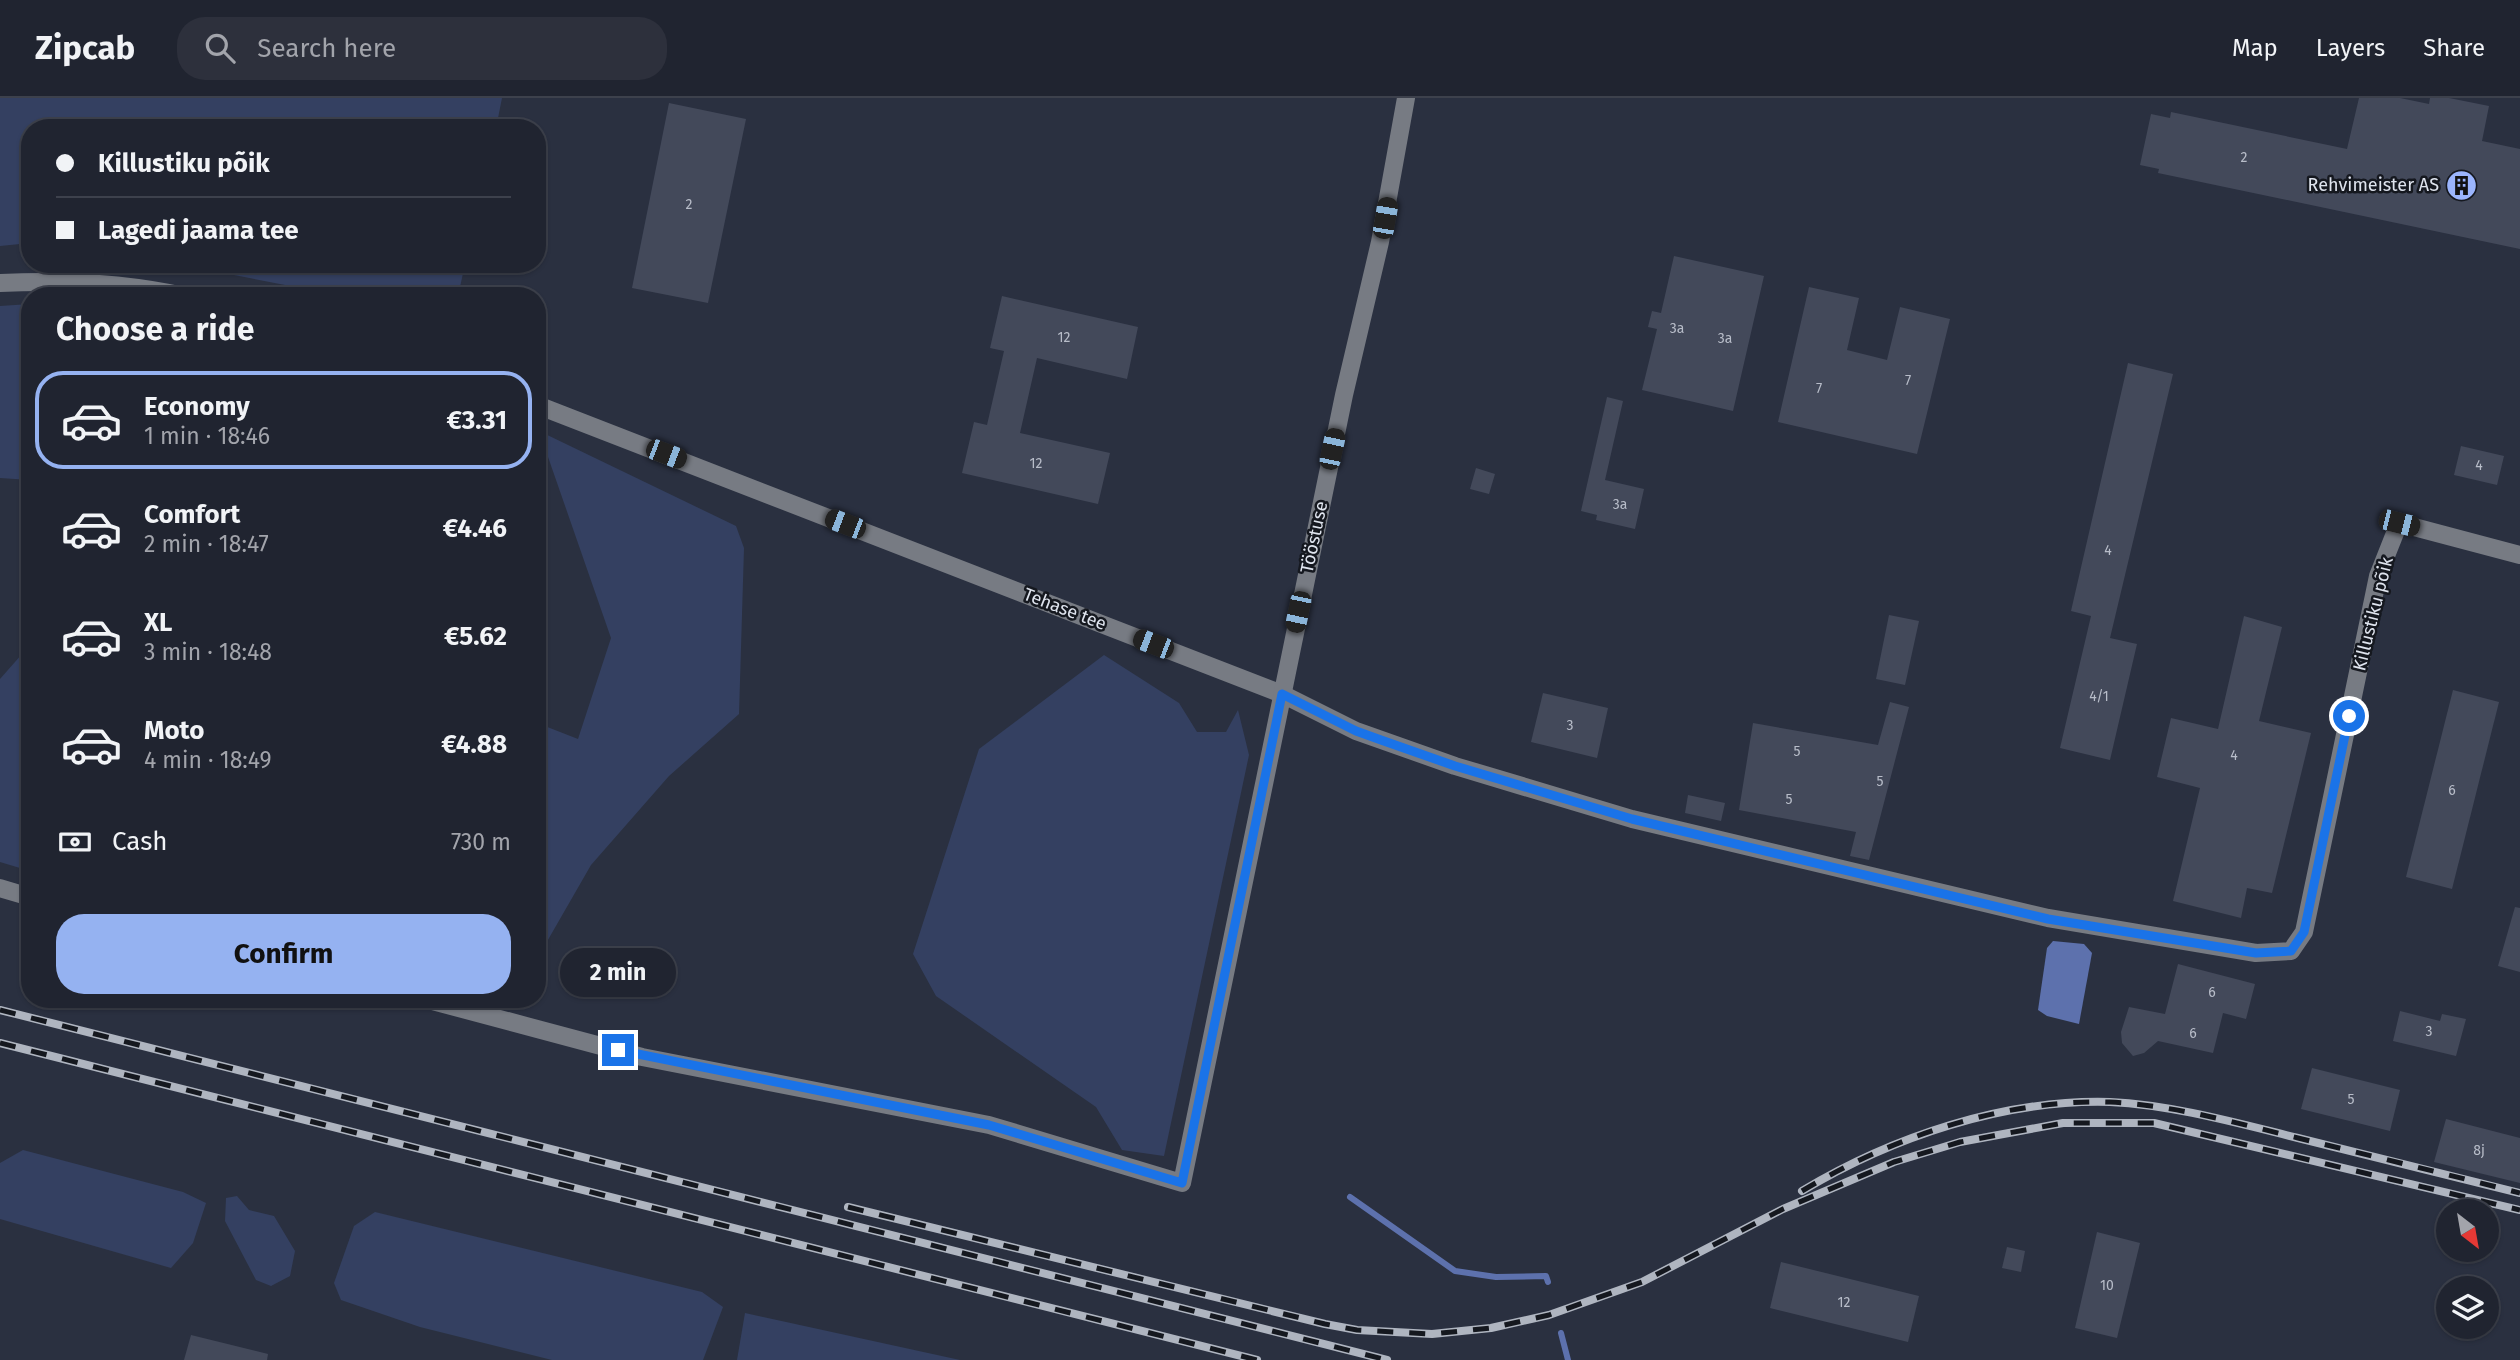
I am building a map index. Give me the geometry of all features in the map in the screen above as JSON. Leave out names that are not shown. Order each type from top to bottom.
[{"type":"street","name":"Tööstuse","points":[[459,1008],[642,1057],[989,1125],[1182,1183],[1343,395],[1380,242],[1406,98]]},
{"type":"street","points":[[0,283],[44,281],[119,287]]},
{"type":"street","name":"Tehase tee","points":[[546,408],[1282,694],[1356,731],[1455,766],[1632,819],[1921,887]]},
{"type":"street","name":"Killustiku põik","points":[[1921,887],[2048,919],[2256,953],[2291,951],[2304,932],[2378,576],[2399,523],[2520,555]]},
{"type":"street","points":[[0,888],[21,894]]},
{"type":"shaded area","points":[[0,98],[502,98],[498,119],[21,119],[21,244],[0,246]]},
{"type":"shaded area","points":[[223,273],[463,273],[460,287],[296,287]]},
{"type":"shaded area","points":[[21,305],[21,479],[0,478],[0,306]]},
{"type":"shaded area","points":[[546,434],[736,526],[744,548],[739,714],[669,776],[591,865],[546,943],[546,727],[578,739],[611,638],[546,451]]},
{"type":"shaded area","points":[[21,655],[21,868],[0,862],[0,679]]},
{"type":"shaded area","points":[[1104,655],[1179,703],[1197,732],[1226,732],[1238,710],[1249,755],[1164,1156],[1122,1150],[1096,1107],[936,996],[913,954],[979,749]]},
{"type":"shaded area","points":[[2053,941],[2084,944],[2092,953],[2079,1024],[2047,1016],[2038,1010],[2047,948]]},
{"type":"shaded area","points":[[23,1150],[183,1192],[206,1203],[193,1243],[171,1268],[0,1219],[0,1163]]},
{"type":"shaded area","points":[[237,1196],[249,1210],[274,1216],[295,1251],[290,1276],[271,1286],[256,1280],[225,1221],[226,1198]]},
{"type":"shaded area","points":[[375,1212],[702,1292],[723,1307],[703,1360],[552,1360],[420,1327],[341,1300],[334,1283],[354,1226]]},
{"type":"shaded area","points":[[745,1313],[960,1360],[737,1360]]},
{"type":"building","points":[[2359,98],[2400,98],[2429,104],[2430,98],[2449,98],[2489,106],[2482,141],[2520,149],[2520,249],[2158,173],[2159,169],[2140,165],[2151,114],[2170,118],[2171,112],[2347,149]]},
{"type":"building","points":[[669,103],[746,119],[708,303],[632,288]]},
{"type":"building","points":[[1674,256],[1764,276],[1733,411],[1642,390],[1657,329],[1648,327],[1652,311],[1661,313]]},
{"type":"building","points":[[1809,287],[1859,298],[1847,350],[1887,360],[1900,307],[1950,319],[1917,454],[1778,422]]},
{"type":"building","points":[[1002,296],[1138,327],[1127,379],[1037,358],[1020,433],[1110,453],[1098,504],[962,473],[974,422],[987,425],[1004,351],[990,348]]},
{"type":"building","points":[[2128,363],[2173,374],[2110,638],[2137,644],[2110,760],[2060,748],[2091,616],[2071,611]]},
{"type":"building","points":[[1607,397],[1623,401],[1605,480],[1644,489],[1635,529],[1596,520],[1597,515],[1581,511]]},
{"type":"building","points":[[2461,446],[2504,456],[2497,485],[2454,475]]},
{"type":"building","points":[[1476,468],[1495,474],[1489,494],[1470,489]]},
{"type":"building","points":[[1889,615],[1919,621],[1905,685],[1876,679]]},
{"type":"building","points":[[2244,616],[2282,627],[2259,721],[2311,733],[2272,893],[2247,888],[2241,918],[2173,901],[2200,788],[2157,777],[2171,718],[2218,729]]},
{"type":"building","points":[[2453,690],[2499,702],[2452,889],[2406,877]]},
{"type":"building","points":[[1543,693],[1608,708],[1597,758],[1531,742]]},
{"type":"building","points":[[1890,702],[1909,707],[1869,860],[1850,856],[1856,832],[1739,810],[1753,723],[1878,745]]},
{"type":"building","points":[[1688,795],[1725,803],[1721,821],[1685,813]]},
{"type":"building","points":[[2515,907],[2520,908],[2520,972],[2498,966]]},
{"type":"building","points":[[2178,964],[2255,984],[2246,1019],[2223,1013],[2213,1053],[2158,1041],[2144,1053],[2133,1056],[2122,1043],[2121,1032],[2129,1007],[2165,1014]]},
{"type":"building","points":[[2400,1011],[2440,1021],[2442,1014],[2466,1019],[2456,1056],[2393,1041]]},
{"type":"building","points":[[2312,1068],[2400,1090],[2390,1131],[2301,1109]]},
{"type":"building","points":[[2446,1119],[2520,1138],[2520,1183],[2434,1162]]},
{"type":"building","points":[[2097,1232],[2140,1243],[2117,1338],[2075,1328]]},
{"type":"building","points":[[2007,1247],[2025,1251],[2021,1272],[2002,1268]]},
{"type":"building","points":[[1781,1262],[1919,1296],[1908,1342],[1770,1308]]},
{"type":"building","points":[[191,1335],[268,1354],[267,1360],[184,1360]]},
{"type":"waterway","points":[[1350,1197],[1455,1271],[1496,1277],[1546,1276],[1548,1282]]},
{"type":"waterway","points":[[1561,1333],[1568,1360]]},
{"type":"railway","points":[[0,1010],[1387,1360]]},
{"type":"railway","points":[[0,1043],[1257,1360]]},
{"type":"railway","points":[[1802,1191],[1873,1154],[1950,1125],[2030,1107],[2110,1102],[2205,1116],[2520,1193]]},
{"type":"railway","points":[[848,1207],[1325,1324],[1357,1330],[1432,1334],[1491,1328],[1549,1315],[1642,1282],[1783,1209],[1894,1162],[1960,1142],[2063,1123],[2154,1123],[2520,1210]]},
{"type":"place","name":"Rehvimeister AS","points":[[2462,185]]},
{"type":"route","points":[[618,1050],[642,1057],[989,1125],[1182,1183],[1282,694],[1356,731],[1381,740],[1455,766],[1632,819],[2048,919],[2256,953],[2291,951],[2304,932],[2349,716]]}]
